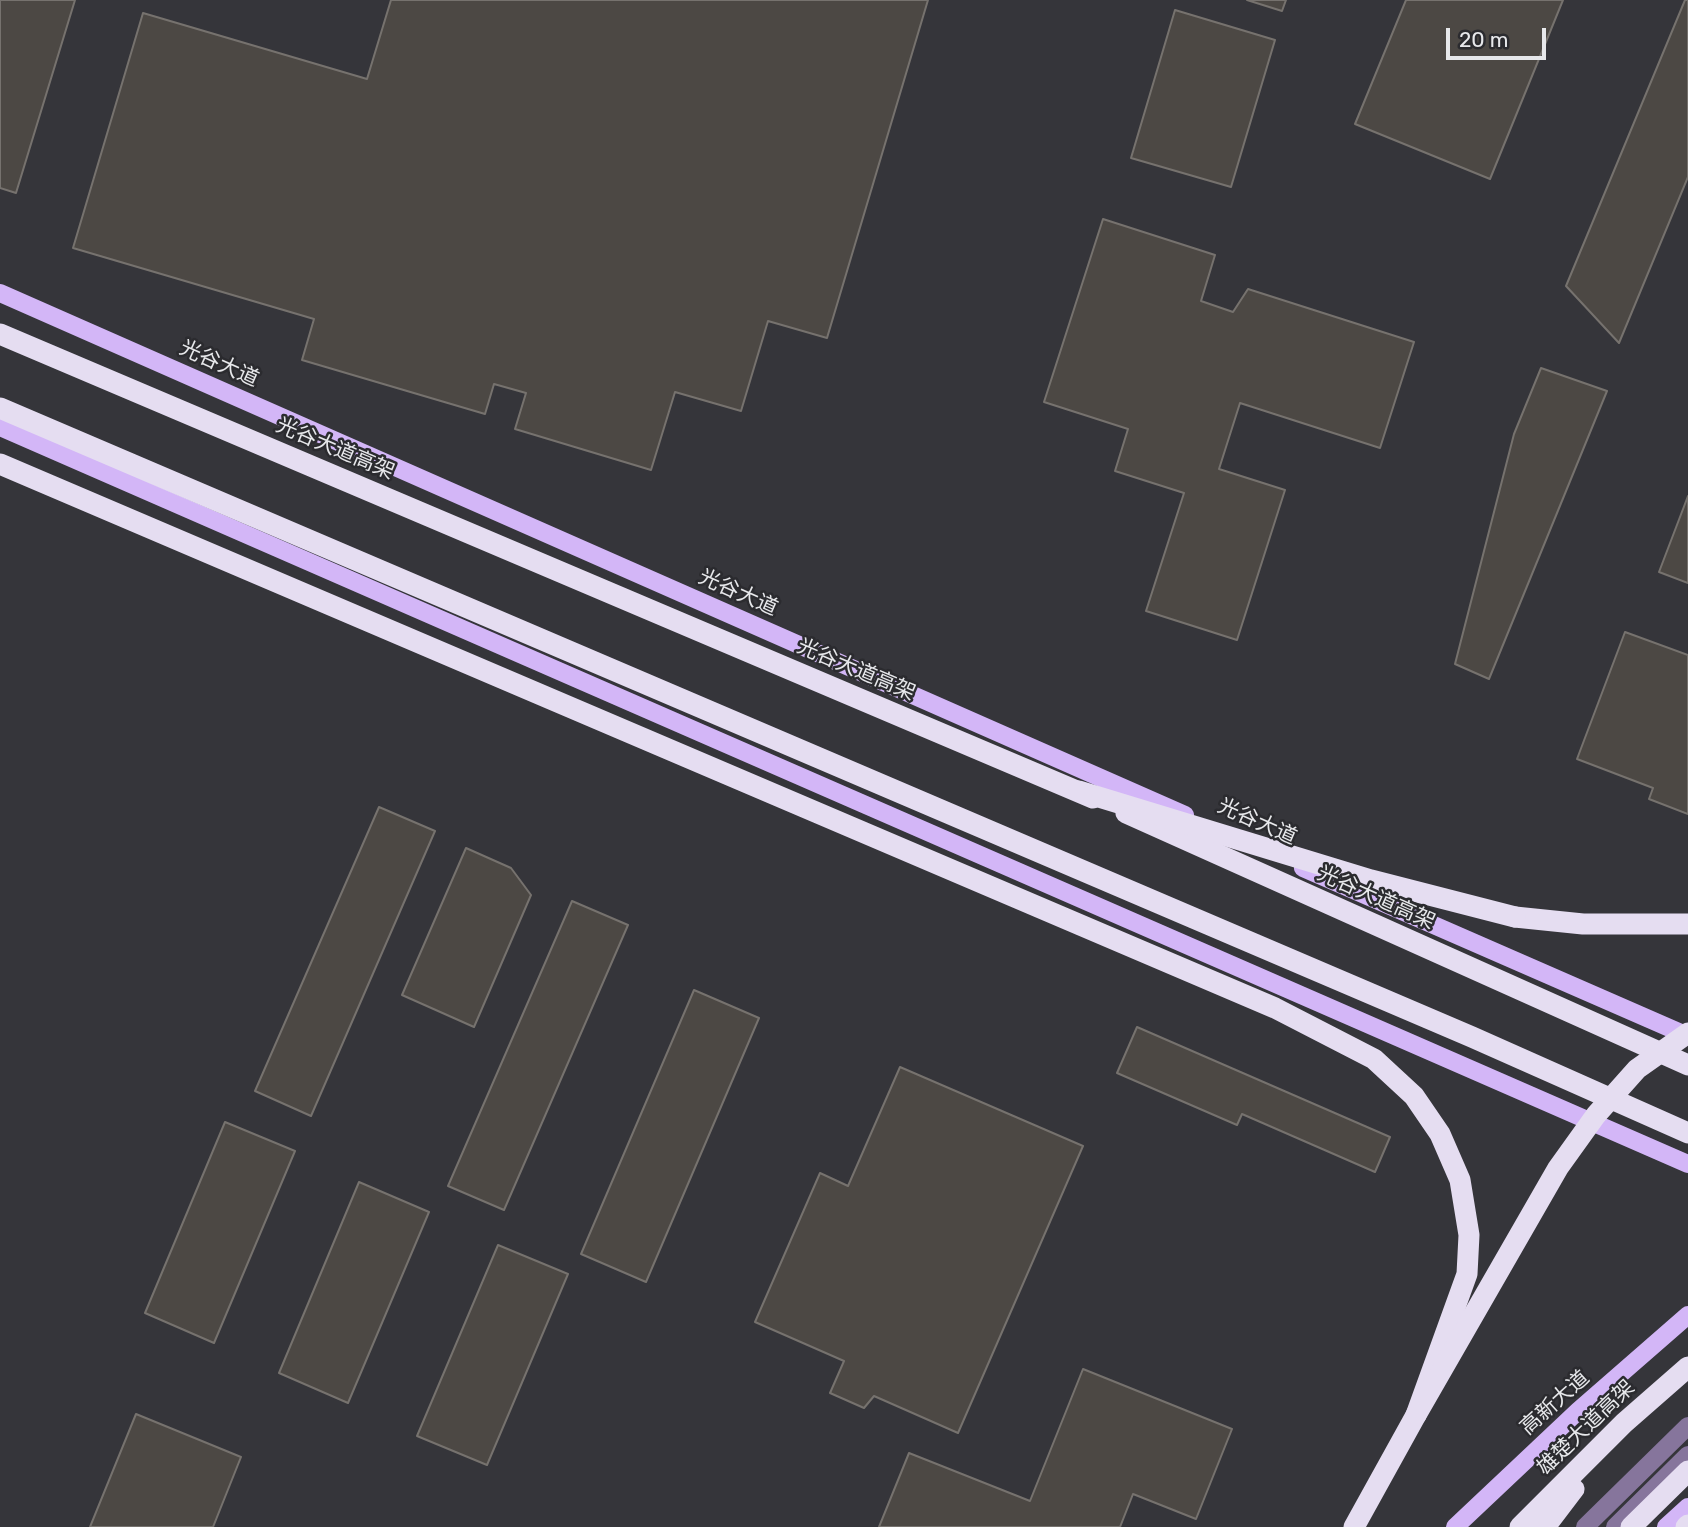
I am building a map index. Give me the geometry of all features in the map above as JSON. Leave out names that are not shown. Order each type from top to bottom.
[{"type":"highway","name":"光谷大道高架","points":[[0,334],[1079,791],[1688,1065]]},
{"type":"highway","points":[[0,408],[1447,1026],[1688,1133]]},
{"type":"highway","points":[[0,464],[1276,1009],[1374,1059],[1414,1096],[1440,1134],[1460,1180],[1469,1236],[1467,1274],[1416,1415]]},
{"type":"highway","points":[[1079,791],[1371,880],[1515,917],[1583,924],[1688,924]]},
{"type":"highway","points":[[1354,1527],[1558,1168],[1596,1115],[1637,1069],[1688,1035]]},
{"type":"highway","points":[[1587,1090],[1688,1141]]},
{"type":"highway","name":"雄楚大道高架","points":[[1520,1527],[1624,1423],[1688,1367]]},
{"type":"highway","points":[[1545,1527],[1624,1423]]},
{"type":"highway","points":[[1631,1527],[1688,1471]]},
{"type":"main road","name":"光谷大道","points":[[0,293],[1688,1035]]},
{"type":"main road","points":[[0,427],[1688,1164]]},
{"type":"main road","name":"高新大道","points":[[1455,1527],[1578,1410],[1688,1315]]},
{"type":"main road","points":[[1666,1527],[1688,1507]]},
{"type":"lane","points":[[1585,1527],[1688,1426]]},
{"type":"lane","points":[[1615,1527],[1688,1455]]},
{"type":"building","points":[[0,0],[75,0],[16,193],[0,188]]},
{"type":"building","points":[[391,0],[928,0],[827,338],[768,321],[741,411],[675,392],[651,470],[515,429],[526,393],[494,384],[485,414],[302,360],[314,319],[73,248],[143,13],[367,79]]},
{"type":"building","points":[[1247,0],[1286,0],[1282,11]]},
{"type":"building","points":[[1406,0],[1563,0],[1490,179],[1355,124]]},
{"type":"building","points":[[1685,0],[1688,0],[1688,177],[1619,343],[1566,286]]},
{"type":"building","points":[[1175,10],[1275,40],[1231,187],[1131,158]]},
{"type":"building","points":[[1103,219],[1215,255],[1201,301],[1233,312],[1248,289],[1414,342],[1380,448],[1240,403],[1219,469],[1285,490],[1237,640],[1146,611],[1184,493],[1115,471],[1128,429],[1044,402]]},
{"type":"building","points":[[1541,368],[1607,391],[1489,679],[1455,664],[1514,434]]},
{"type":"building","points":[[1688,496],[1688,583],[1659,572]]},
{"type":"building","points":[[1625,632],[1688,655],[1688,814],[1649,799],[1653,788],[1577,759]]},
{"type":"building","points":[[379,807],[435,831],[311,1116],[255,1091]]},
{"type":"building","points":[[466,848],[511,868],[531,895],[474,1027],[402,995]]},
{"type":"building","points":[[572,901],[628,925],[504,1210],[448,1186]]},
{"type":"building","points":[[694,990],[759,1018],[646,1282],[581,1254]]},
{"type":"building","points":[[1137,1027],[1390,1137],[1375,1172],[1242,1114],[1237,1125],[1117,1073]]},
{"type":"building","points":[[900,1067],[1083,1146],[958,1433],[874,1396],[864,1408],[830,1393],[844,1361],[755,1322],[820,1173],[848,1186]]},
{"type":"building","points":[[225,1122],[295,1151],[214,1343],[145,1313]]},
{"type":"building","points":[[359,1182],[429,1212],[348,1403],[279,1373]]},
{"type":"building","points":[[498,1245],[568,1274],[487,1465],[417,1436]]},
{"type":"building","points":[[1083,1369],[1232,1429],[1196,1519],[1133,1494],[1120,1527],[879,1527],[909,1453],[1030,1501]]},
{"type":"building","points":[[136,1414],[241,1457],[213,1527],[90,1527]]}]
